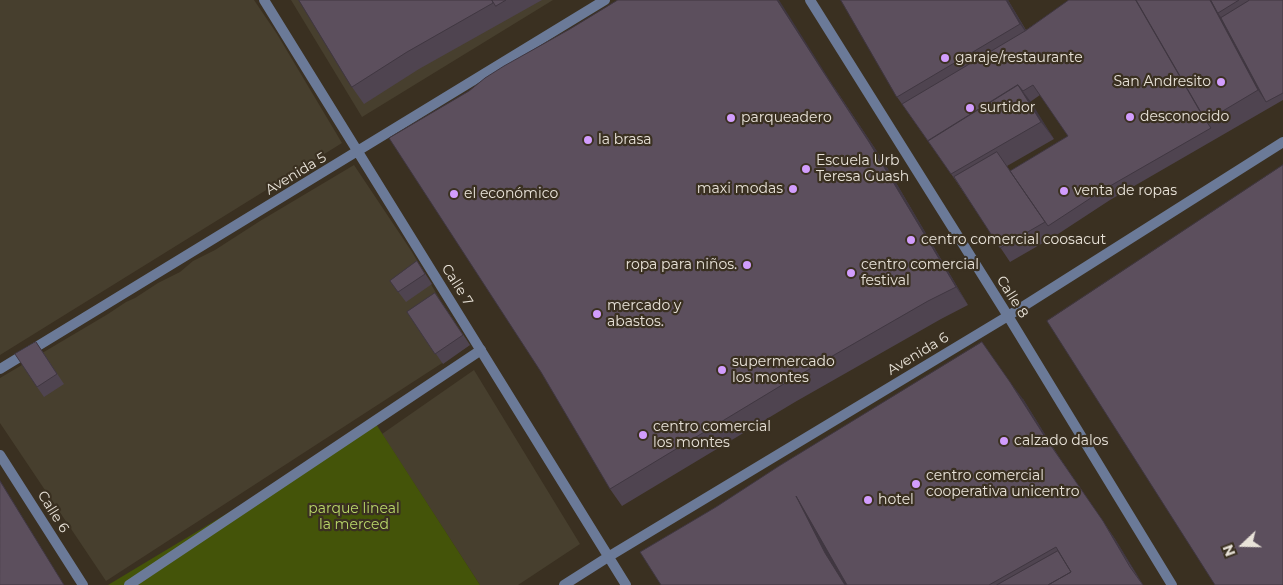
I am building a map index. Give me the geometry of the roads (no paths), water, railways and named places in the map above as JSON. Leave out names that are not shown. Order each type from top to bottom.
[{"type":"street","name":"Calle 7","points":[[264,0],[626,585]]},
{"type":"street","name":"Avenida 5","points":[[0,370],[605,0]]},
{"type":"street","name":"Calle 8","points":[[810,0],[1008,316],[1172,585]]},
{"type":"street","name":"Avenida 6","points":[[564,585],[1008,316],[1283,142]]},
{"type":"street","points":[[129,585],[481,350]]},
{"type":"street","name":"Calle 6","points":[[0,454],[83,585]]},
{"type":"place","name":"garaje/restaurante","points":[[945,58]]},
{"type":"place","name":"San Andresito","points":[[1221,82]]},
{"type":"place","name":"surtidor","points":[[970,108]]},
{"type":"place","name":"desconocido","points":[[1130,117]]},
{"type":"place","name":"parqueadero","points":[[731,118]]},
{"type":"place","name":"la brasa","points":[[588,140]]},
{"type":"place","name":"Escuela Urb Teresa Guash","points":[[806,169]]},
{"type":"place","name":"maxi modas","points":[[793,189]]},
{"type":"place","name":"venta de ropas","points":[[1064,191]]},
{"type":"place","name":"el económico","points":[[454,194]]},
{"type":"place","name":"centro comercial coosacut","points":[[911,240]]},
{"type":"place","name":"ropa para niños.","points":[[747,265]]},
{"type":"place","name":"centro comercial festival","points":[[851,273]]},
{"type":"place","name":"mercado y abastos.","points":[[597,314]]},
{"type":"place","name":"supermercado los montes","points":[[722,370]]},
{"type":"place","name":"centro comercial los montes","points":[[643,435]]},
{"type":"place","name":"calzado dalos","points":[[1004,441]]},
{"type":"place","name":"centro comercial cooperativa unicentro","points":[[916,484]]},
{"type":"place","name":"hotel","points":[[868,500]]},
{"type":"park label","name":"parque lineal la merced","points":[[354,518]]}]
